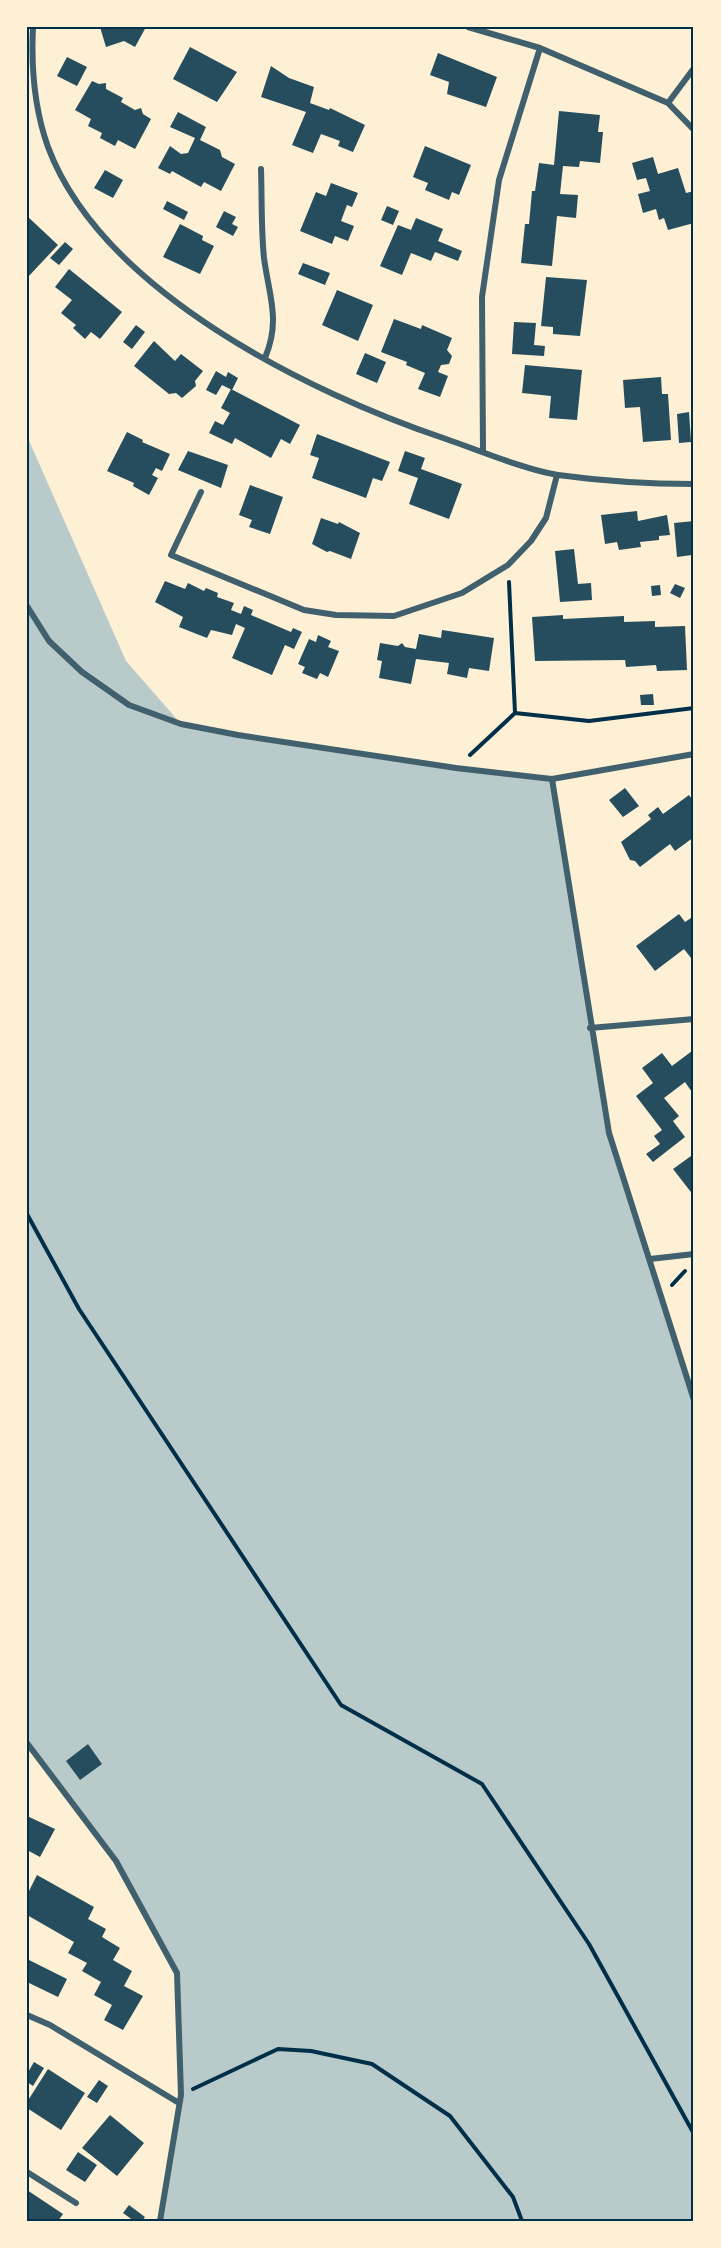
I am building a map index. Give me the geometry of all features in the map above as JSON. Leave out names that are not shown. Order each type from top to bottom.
[{"type":"street","points":[[33,27],[32,57],[35,99],[49,148],[75,198],[135,268],[184,309],[265,358],[344,400],[483,452],[556,475],[694,484]]},
{"type":"street","points":[[468,27],[540,48],[668,103],[694,130]]},
{"type":"street","points":[[483,452],[482,297],[500,180],[540,48]]},
{"type":"street","points":[[668,103],[694,68]]},
{"type":"street","points":[[261,169],[264,256],[274,325],[273,339],[265,358]]},
{"type":"street","points":[[201,492],[171,555],[304,610],[336,615],[394,616],[462,593],[508,565],[531,541],[546,518],[556,475]]},
{"type":"street","points":[[27,606],[57,649],[82,672],[129,705],[181,724],[238,735],[456,768],[552,779],[694,754]]},
{"type":"street","points":[[552,779],[590,1028],[609,1133],[694,1400]]},
{"type":"street","points":[[590,1028],[694,1019]]},
{"type":"street","points":[[650,1259],[694,1254]]},
{"type":"street","points":[[27,1743],[116,1861],[177,1973],[181,2095],[160,2221]]},
{"type":"street","points":[[27,2014],[50,2025],[179,2103]]},
{"type":"street","points":[[27,2172],[76,2203]]},
{"type":"path","points":[[508,565],[515,713]]},
{"type":"path","points":[[456,768],[515,713],[589,721],[694,708]]},
{"type":"path","points":[[27,1214],[79,1309],[341,1705],[482,1784],[589,1944],[694,2134]]},
{"type":"path","points":[[181,2095],[278,2049],[311,2051],[372,2064],[450,2116],[513,2197],[522,2221]]},
{"type":"shaded area","points":[[27,436],[126,661],[181,724],[238,735],[552,779],[609,1133],[694,1400],[694,2221],[160,2221],[181,2095],[177,1973],[116,1861],[27,1743]]},
{"type":"building","points":[[100,27],[146,27],[135,47],[124,41],[106,47]]},
{"type":"building","points":[[190,47],[237,72],[217,102],[173,79]]},
{"type":"building","points":[[438,53],[497,77],[486,107],[447,94],[449,82],[430,75]]},
{"type":"building","points":[[67,57],[87,67],[77,86],[57,76]]},
{"type":"building","points":[[271,66],[289,78],[314,87],[310,103],[329,110],[330,108],[365,125],[353,152],[338,146],[340,141],[321,134],[313,153],[292,145],[306,112],[261,97]]},
{"type":"building","points":[[92,81],[99,84],[106,83],[106,89],[123,98],[121,102],[135,110],[141,108],[143,114],[151,119],[135,149],[118,140],[115,146],[100,138],[102,133],[88,126],[91,119],[75,110]]},
{"type":"building","points":[[559,111],[600,115],[598,132],[603,132],[600,163],[580,161],[579,167],[563,166],[560,194],[578,195],[576,218],[557,216],[552,266],[521,263],[525,224],[529,224],[532,191],[535,191],[539,163],[554,165]]},
{"type":"building","points":[[178,112],[206,127],[200,140],[220,150],[222,157],[235,164],[221,191],[204,182],[201,187],[172,171],[170,174],[158,168],[170,146],[181,154],[188,153],[195,138],[170,127]]},
{"type":"building","points":[[425,146],[471,165],[459,195],[452,192],[449,200],[425,190],[428,183],[413,177]]},
{"type":"building","points":[[653,157],[658,174],[678,168],[686,193],[694,191],[694,208],[691,209],[694,223],[668,230],[664,218],[659,220],[656,209],[643,213],[638,194],[650,191],[646,178],[637,180],[632,163]]},
{"type":"building","points":[[105,170],[123,180],[113,198],[94,188]]},
{"type":"building","points":[[331,183],[358,193],[352,207],[347,205],[341,221],[354,226],[348,241],[335,236],[332,244],[300,231],[316,192],[326,196]]},
{"type":"building","points":[[167,201],[188,212],[184,220],[163,209]]},
{"type":"building","points":[[387,206],[399,211],[393,225],[381,220]]},
{"type":"building","points":[[224,211],[236,217],[232,224],[238,227],[233,236],[216,227]]},
{"type":"building","points":[[27,216],[58,245],[27,278]]},
{"type":"building","points":[[416,218],[443,229],[438,241],[462,251],[458,261],[435,252],[431,261],[411,253],[402,275],[380,266],[398,225],[411,230]]},
{"type":"building","points":[[180,224],[203,236],[202,240],[214,246],[200,274],[163,257]]},
{"type":"building","points":[[65,242],[73,249],[59,265],[50,258]]},
{"type":"building","points":[[303,263],[330,273],[325,285],[298,274]]},
{"type":"building","points":[[69,269],[122,312],[100,339],[91,332],[85,339],[73,328],[76,325],[61,313],[72,300],[55,287]]},
{"type":"building","points":[[546,277],[587,280],[580,336],[553,334],[553,327],[541,326]]},
{"type":"building","points":[[337,290],[373,305],[358,341],[322,325]]},
{"type":"building","points":[[394,319],[421,329],[422,325],[452,338],[447,350],[452,356],[449,364],[441,365],[438,372],[448,376],[440,397],[418,389],[425,373],[406,365],[407,362],[381,352]]},
{"type":"building","points":[[514,322],[536,323],[534,345],[545,346],[544,356],[512,354]]},
{"type":"building","points":[[136,325],[145,332],[132,349],[123,342]]},
{"type":"building","points":[[154,341],[175,361],[181,354],[203,371],[195,381],[196,386],[182,398],[176,393],[169,394],[134,366]]},
{"type":"building","points":[[365,353],[386,362],[377,383],[356,374]]},
{"type":"building","points":[[525,365],[582,370],[577,420],[549,418],[551,396],[522,393]]},
{"type":"building","points":[[216,371],[226,377],[228,372],[238,378],[232,390],[222,385],[216,395],[206,390]]},
{"type":"building","points":[[661,377],[662,394],[668,394],[671,440],[643,442],[640,407],[625,408],[623,380]]},
{"type":"building","points":[[231,389],[300,425],[290,444],[281,439],[271,458],[235,438],[232,444],[209,433],[215,421],[223,425],[230,413],[221,408]]},
{"type":"building","points":[[689,412],[691,442],[679,443],[677,414]]},
{"type":"building","points":[[127,432],[143,440],[142,442],[170,454],[162,471],[156,468],[152,475],[158,478],[149,495],[133,486],[134,483],[107,471]]},
{"type":"building","points":[[317,434],[390,462],[382,481],[373,478],[366,498],[312,478],[319,458],[310,455]]},
{"type":"building","points":[[188,451],[228,465],[221,488],[178,470]]},
{"type":"building","points":[[405,451],[425,458],[421,469],[462,484],[449,519],[409,504],[418,478],[398,471]]},
{"type":"building","points":[[250,485],[283,497],[270,534],[249,527],[252,520],[239,515]]},
{"type":"building","points":[[637,511],[638,521],[667,515],[670,535],[659,536],[659,540],[640,542],[641,547],[619,550],[617,542],[605,544],[601,515]]},
{"type":"building","points":[[321,518],[338,524],[339,522],[360,533],[351,559],[327,552],[312,544]]},
{"type":"building","points":[[694,521],[694,552],[692,555],[677,557],[674,523]]},
{"type":"building","points":[[574,549],[578,584],[591,583],[592,600],[560,602],[555,551]]},
{"type":"building","points":[[165,581],[185,589],[188,583],[204,591],[206,588],[218,593],[217,597],[234,603],[231,610],[241,614],[244,606],[253,610],[251,615],[291,632],[293,628],[302,632],[294,649],[285,645],[272,675],[232,658],[245,628],[236,624],[232,635],[211,630],[207,638],[179,627],[183,617],[155,602]]},
{"type":"building","points":[[675,584],[685,588],[680,598],[670,593]]},
{"type":"building","points":[[660,585],[661,595],[652,596],[651,586]]},
{"type":"building","points":[[563,615],[563,619],[624,616],[624,622],[655,621],[655,627],[685,626],[687,670],[657,671],[656,665],[626,667],[625,660],[535,661],[532,617]]},
{"type":"building","points":[[442,630],[494,638],[489,671],[469,668],[467,678],[447,674],[449,663],[416,659],[411,684],[379,678],[382,661],[377,660],[380,643],[398,646],[402,643],[405,647],[416,649],[419,634],[441,638]]},
{"type":"building","points":[[318,635],[331,641],[328,647],[339,651],[328,677],[320,673],[317,679],[302,673],[305,667],[298,664],[309,639],[316,642]]},
{"type":"building","points":[[653,694],[654,705],[641,705],[640,695]]},
{"type":"building","points":[[625,788],[639,806],[623,817],[609,800]]},
{"type":"building","points":[[689,795],[694,802],[694,837],[675,851],[670,844],[640,867],[635,861],[630,860],[621,842],[651,819],[648,815],[658,807],[663,814]]},
{"type":"building","points":[[679,914],[685,922],[694,916],[694,956],[691,958],[684,949],[655,971],[636,946]]},
{"type":"building","points":[[692,1051],[694,1095],[685,1082],[664,1098],[679,1116],[673,1121],[685,1137],[653,1162],[646,1154],[660,1144],[654,1136],[662,1130],[636,1096],[653,1083],[642,1068],[662,1053],[672,1066]]},
{"type":"building","points":[[691,1156],[694,1160],[694,1196],[673,1169]]},
{"type":"building","points":[[88,1744],[102,1764],[80,1780],[66,1761]]},
{"type":"building","points":[[27,1816],[55,1829],[40,1857],[27,1850]]},
{"type":"building","points":[[37,1875],[94,1907],[88,1919],[106,1929],[102,1937],[120,1948],[113,1960],[132,1971],[124,1986],[143,1996],[123,2030],[104,2020],[112,2005],[94,1995],[101,1982],[82,1971],[87,1963],[68,1953],[74,1942],[27,1915],[27,1895]]},
{"type":"building","points":[[27,1959],[67,1979],[58,1997],[27,1982]]},
{"type":"building","points":[[34,2062],[44,2068],[33,2086],[27,2082],[27,2074]]},
{"type":"building","points":[[48,2069],[85,2093],[61,2130],[27,2108],[27,2102]]},
{"type":"building","points":[[99,2080],[108,2086],[97,2103],[87,2097]]},
{"type":"building","points":[[110,2115],[144,2143],[117,2176],[82,2148]]},
{"type":"building","points":[[78,2152],[97,2165],[85,2182],[66,2170]]},
{"type":"building","points":[[27,2190],[63,2214],[58,2221],[27,2221]]},
{"type":"building","points":[[129,2205],[145,2217],[142,2221],[134,2221],[123,2213]]}]
